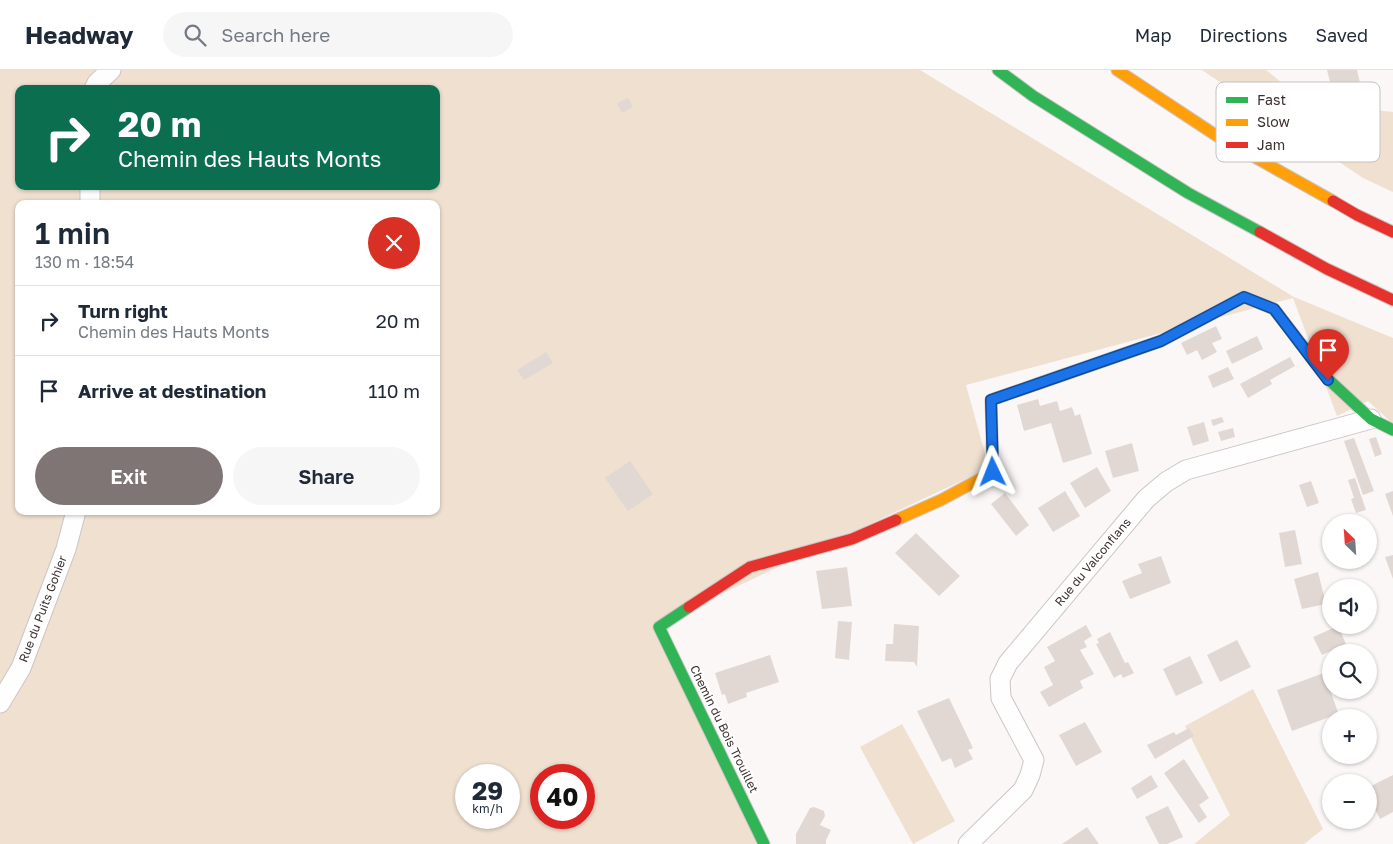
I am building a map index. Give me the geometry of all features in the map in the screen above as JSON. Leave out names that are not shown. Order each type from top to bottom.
[{"type":"main road","points":[[998,70],[1033,96],[1188,193],[1327,269],[1393,300]]},
{"type":"main road","points":[[1117,70],[1216,135]]},
{"type":"main road","points":[[1263,162],[1357,215],[1393,232]]},
{"type":"main road","name":"Chemin du Bois Trouillet","points":[[764,844],[659,627],[750,567],[852,539],[941,500],[993,472],[991,400],[1161,341],[1244,297],[1274,309],[1328,380],[1371,419]]},
{"type":"main road","points":[[1371,419],[1393,430]]},
{"type":"street","points":[[96,85],[111,70]]},
{"type":"street","name":"Rue du Valconflans","points":[[968,844],[1023,790],[1034,760],[1000,698],[1000,680],[1008,663],[1146,499],[1166,482],[1186,470],[1371,419]]},
{"type":"street","name":"Rue du Puits Gohier","points":[[0,703],[21,668],[66,548],[75,515]]},
{"type":"shaded area","points":[[0,70],[920,70],[1294,297],[1393,338],[1393,424],[1368,401],[1337,416],[1293,298],[966,385],[989,468],[653,626],[763,844],[0,844]]},
{"type":"shaded area","points":[[1202,70],[1266,70],[1281,82],[1220,82]]},
{"type":"shaded area","points":[[1380,111],[1393,112],[1393,192],[1363,178],[1339,162],[1380,162]]},
{"type":"shaded area","points":[[1253,689],[1323,829],[1304,844],[1194,844],[1230,815],[1185,726]]},
{"type":"shaded area","points":[[902,724],[955,821],[913,844],[860,747]]},
{"type":"building","points":[[1327,70],[1357,70],[1360,82],[1330,82]]},
{"type":"building","points":[[628,98],[633,107],[622,113],[617,103]]},
{"type":"building","points":[[1216,326],[1222,339],[1212,343],[1217,352],[1202,360],[1197,350],[1187,355],[1181,343]]},
{"type":"building","points":[[1257,336],[1263,349],[1232,364],[1226,351]]},
{"type":"building","points":[[546,352],[553,363],[524,380],[517,370]]},
{"type":"building","points":[[1290,357],[1295,366],[1270,380],[1272,384],[1248,398],[1240,384]]},
{"type":"building","points":[[1228,367],[1234,379],[1213,388],[1208,376]]},
{"type":"building","points":[[1038,399],[1040,406],[1057,401],[1060,411],[1072,407],[1075,416],[1080,414],[1092,454],[1063,463],[1051,423],[1024,431],[1017,405]]},
{"type":"building","points":[[1222,417],[1224,422],[1213,426],[1211,420]]},
{"type":"building","points":[[1204,422],[1209,441],[1193,446],[1187,427]]},
{"type":"building","points":[[1233,428],[1235,437],[1221,441],[1218,432]]},
{"type":"building","points":[[1376,437],[1382,454],[1375,457],[1369,439]]},
{"type":"building","points":[[1354,438],[1374,491],[1363,495],[1344,441]]},
{"type":"building","points":[[1132,443],[1139,471],[1113,478],[1105,451]]},
{"type":"building","points":[[630,461],[653,494],[628,511],[605,478]]},
{"type":"building","points":[[1097,467],[1111,491],[1085,508],[1070,483]]},
{"type":"building","points":[[1355,478],[1366,510],[1356,513],[1351,499],[1354,498],[1348,480]]},
{"type":"building","points":[[1311,481],[1319,503],[1307,507],[1299,485]]},
{"type":"building","points":[[1065,491],[1080,516],[1053,532],[1038,508]]},
{"type":"building","points":[[1393,491],[1393,516],[1385,494]]},
{"type":"building","points":[[1005,493],[1029,525],[1016,536],[991,504]]},
{"type":"building","points":[[1295,530],[1302,564],[1285,567],[1279,533]]},
{"type":"building","points":[[916,533],[960,576],[939,596],[895,553]]},
{"type":"building","points":[[1393,555],[1393,579],[1385,557]]},
{"type":"building","points":[[1161,556],[1171,583],[1130,599],[1122,581],[1142,573],[1138,564]]},
{"type":"building","points":[[847,567],[852,606],[822,609],[816,571]]},
{"type":"building","points":[[1318,572],[1322,588],[1322,605],[1302,609],[1294,579]]},
{"type":"building","points":[[838,621],[852,622],[849,660],[835,658]]},
{"type":"building","points":[[894,624],[919,626],[917,667],[914,662],[885,661],[886,644],[893,644]]},
{"type":"building","points":[[1086,625],[1092,636],[1084,641],[1087,647],[1080,650],[1094,674],[1080,681],[1083,688],[1049,707],[1040,692],[1053,685],[1044,667],[1055,661],[1047,647]]},
{"type":"building","points":[[1110,632],[1125,663],[1128,662],[1134,673],[1123,678],[1121,674],[1114,678],[1096,644],[1099,643],[1097,639]]},
{"type":"building","points":[[1322,633],[1342,634],[1346,644],[1322,644],[1322,655],[1313,637]]},
{"type":"building","points":[[1237,640],[1251,667],[1220,682],[1207,655]]},
{"type":"building","points":[[770,655],[779,682],[746,693],[747,697],[728,704],[725,694],[722,695],[715,673]]},
{"type":"building","points":[[1190,656],[1203,683],[1176,696],[1163,669]]},
{"type":"building","points":[[1322,674],[1322,699],[1333,699],[1337,709],[1322,709],[1322,720],[1292,731],[1277,690]]},
{"type":"building","points":[[949,698],[973,748],[968,750],[973,759],[955,768],[951,758],[942,762],[917,711]]},
{"type":"building","points":[[1085,722],[1102,752],[1076,766],[1059,735]]},
{"type":"building","points":[[1189,728],[1194,736],[1155,759],[1147,745],[1174,732],[1176,735]]},
{"type":"building","points":[[1184,759],[1209,798],[1199,805],[1207,817],[1199,823],[1164,773]]},
{"type":"building","points":[[1151,775],[1158,787],[1137,799],[1131,788]]},
{"type":"building","points":[[1393,775],[1393,812],[1380,819],[1377,813],[1377,783]]},
{"type":"building","points":[[1168,806],[1183,837],[1167,844],[1159,844],[1145,817]]},
{"type":"building","points":[[814,807],[824,811],[825,816],[820,825],[831,830],[826,844],[796,844],[796,834],[810,808]]},
{"type":"building","points":[[1087,827],[1099,844],[1062,844]]},
{"type":"traffic: fast","points":[[998,70],[1033,96],[1188,193],[1260,232]]},
{"type":"traffic: fast","points":[[1037,384],[1161,341],[1244,297],[1274,309],[1328,379],[1371,419],[1393,430]]},
{"type":"traffic: fast","points":[[689,607],[659,627],[764,844]]},
{"type":"traffic: slow","points":[[1117,70],[1216,135]]},
{"type":"traffic: slow","points":[[1263,162],[1333,201]]},
{"type":"traffic: slow","points":[[896,520],[941,500],[993,472],[991,400],[1037,384]]},
{"type":"traffic: jam","points":[[1333,201],[1393,232]]},
{"type":"traffic: jam","points":[[1260,232],[1327,269],[1393,300]]},
{"type":"traffic: jam","points":[[689,607],[750,567],[852,539],[896,520]]},
{"type":"route","points":[[993,472],[991,400],[1161,341],[1244,297],[1274,309],[1328,380]]}]
